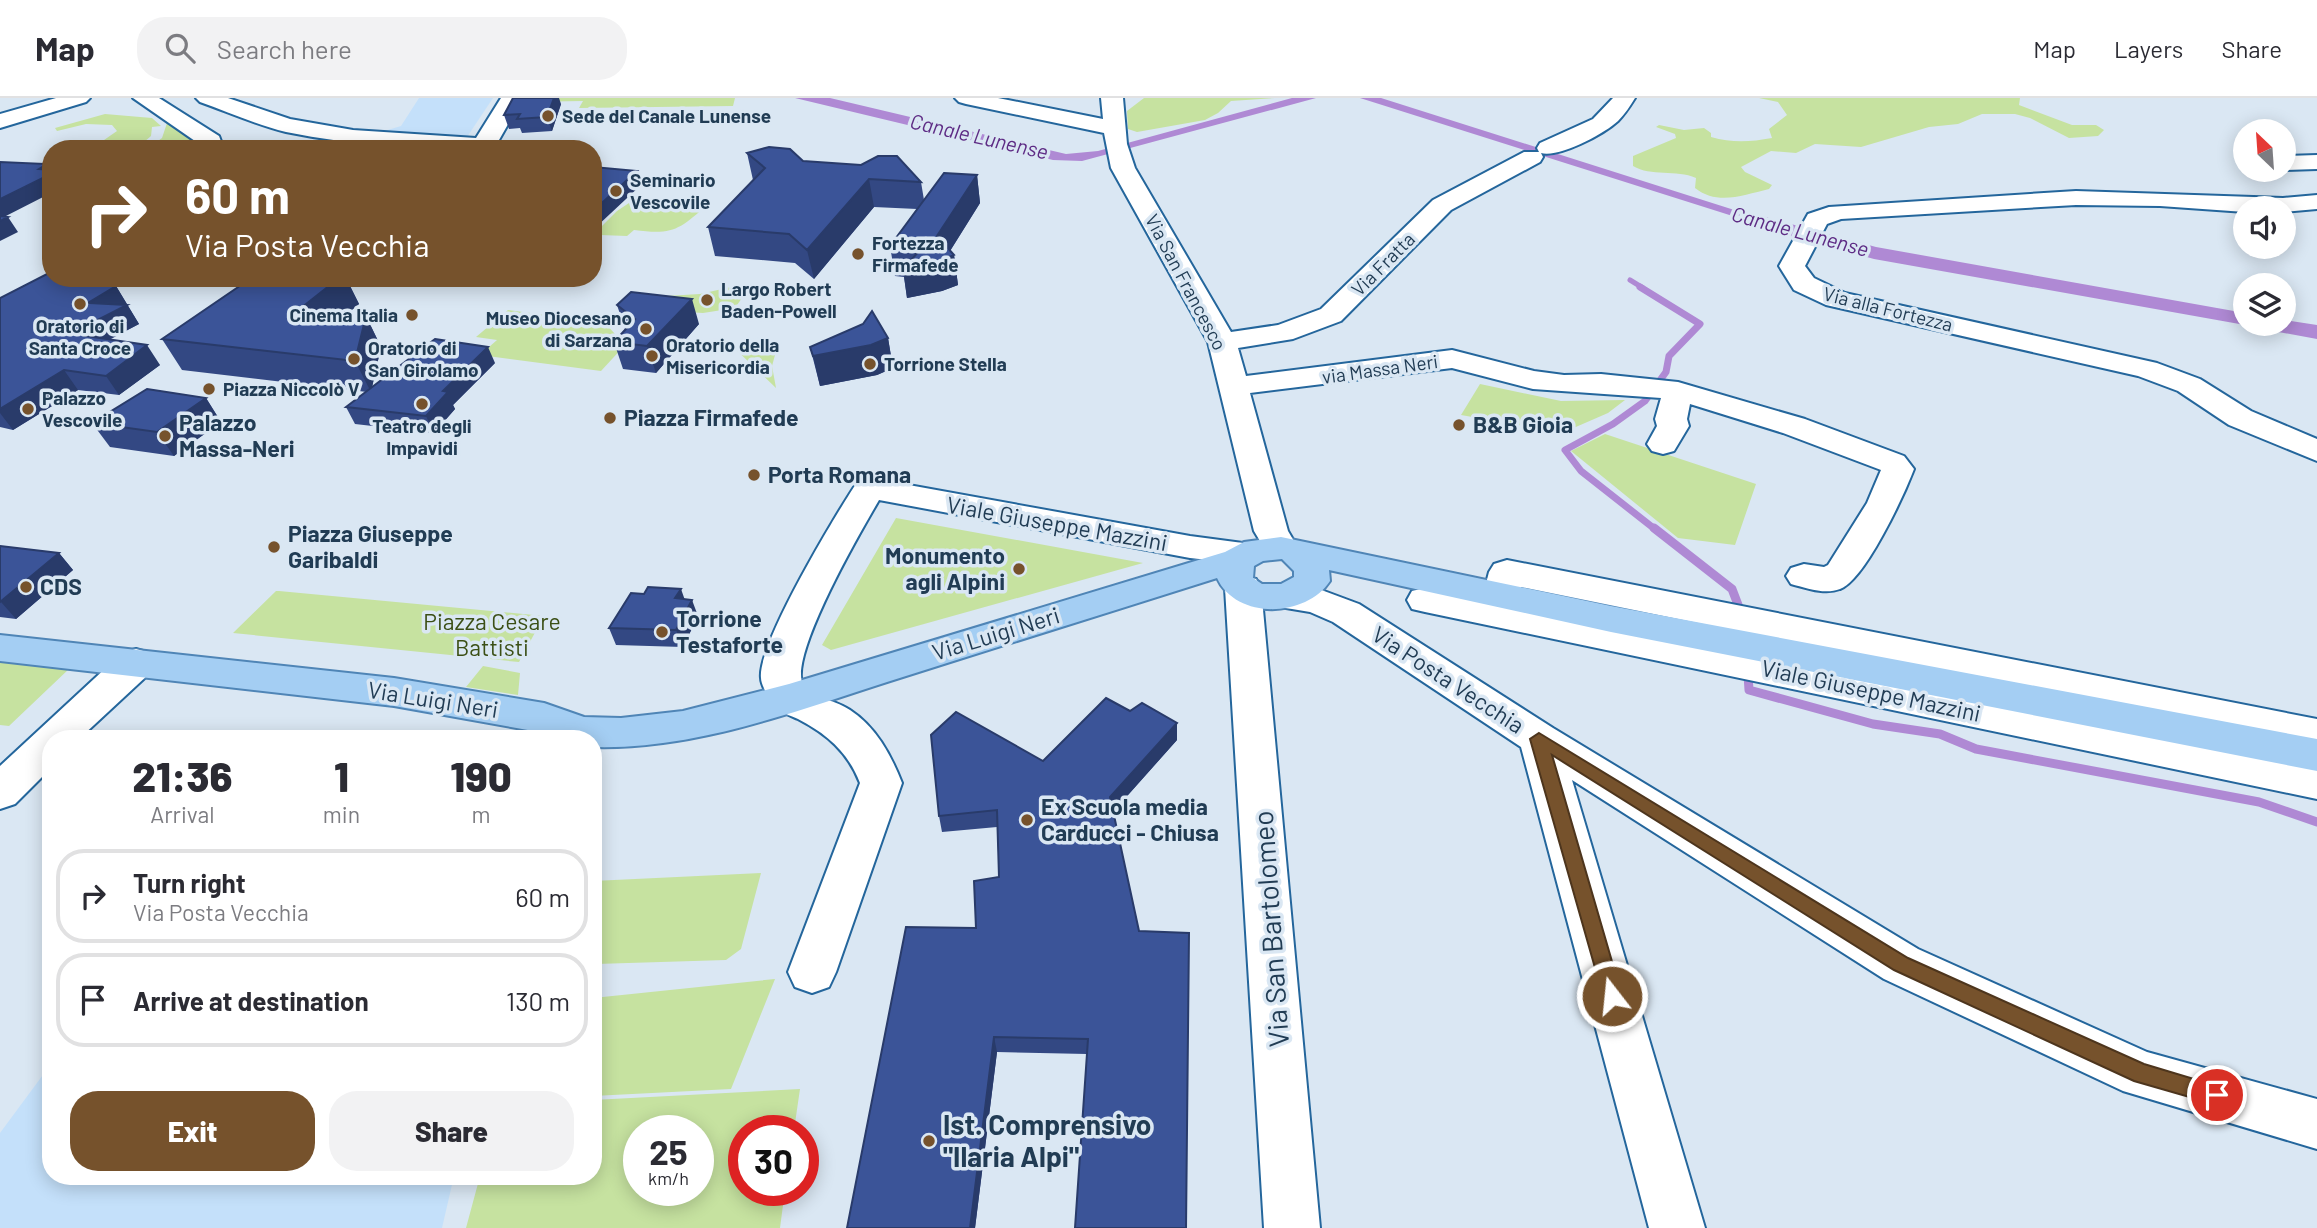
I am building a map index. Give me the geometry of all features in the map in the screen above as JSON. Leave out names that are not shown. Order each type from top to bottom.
[{"type":"main road","name":"Viale Giuseppe Mazzini","points":[[1266,580],[1415,587]]},
{"type":"main road","name":"Via Luigi Neri","points":[[602,733],[683,726],[790,698],[1121,596],[1266,580]]},
{"type":"main road","name":"Viale Giuseppe Mazzini","points":[[1499,605],[1624,622],[2317,755]]},
{"type":"main road","name":"Via Luigi Neri","points":[[0,648],[394,692],[544,718],[577,730]]},
{"type":"street","points":[[144,98],[209,140]]},
{"type":"street","points":[[206,98],[286,125],[353,137],[401,140]]},
{"type":"street","points":[[488,140],[512,98]]},
{"type":"street","points":[[966,98],[1117,143]]},
{"type":"street","name":"Via San Francesco","points":[[1112,98],[1117,143],[1123,167],[1222,342],[1271,531],[1266,580]]},
{"type":"street","name":"Via Fratta","points":[[1222,342],[1283,333],[1331,315],[1442,205],[1540,152],[1599,126],[1609,120],[1624,98]]},
{"type":"street","points":[[0,121],[76,99]]},
{"type":"street","points":[[2296,163],[2317,162]]},
{"type":"street","name":"Via alla Fortezza","points":[[2317,202],[2283,205],[2076,198],[1838,212],[1824,215],[1807,235],[1792,266],[1804,284],[1819,293],[1877,310],[2147,369],[2189,385],[2240,418],[2317,452]]},
{"type":"street","name":"via Massa Neri","points":[[1234,386],[1451,359],[1533,380],[1664,389],[1794,426],[1893,463],[1898,469],[1884,503],[1841,573],[1830,580],[1804,576]]},
{"type":"street","points":[[1662,443],[1673,426],[1664,389]]},
{"type":"street","name":"Viale Giuseppe Mazzini","points":[[790,698],[780,678],[786,649],[832,552],[870,488],[918,499],[1190,547],[1266,580]]},
{"type":"street","name":"Viale Giuseppe Mazzini","points":[[1499,605],[1507,572],[2317,734]]},
{"type":"street","name":"Via Posta Vecchia","points":[[1266,580],[1346,613],[1539,739],[1901,964],[2141,1074],[2317,1124]]},
{"type":"street","name":"Via San Bartolomeo","points":[[1266,580],[1293,1228]]},
{"type":"street","name":"Viale Giuseppe Mazzini","points":[[1415,587],[2317,783]]},
{"type":"street","points":[[64,730],[135,663]]},
{"type":"street","points":[[790,698],[835,720],[850,733],[872,760],[881,783],[812,972]]},
{"type":"street","points":[[1539,739],[1677,1228]]},
{"type":"street","points":[[0,792],[42,752]]},
{"type":"shaded area","points":[[419,98],[493,98],[467,137],[383,137],[381,132],[401,126]]},
{"type":"shaded area","points":[[42,1076],[42,1185],[452,1185],[442,1228],[0,1228],[0,1133]]},
{"type":"green space","points":[[525,98],[735,98],[733,106],[579,108],[583,101],[522,102]]},
{"type":"green space","points":[[1144,98],[1275,98],[1231,101],[1205,120],[1137,132],[1128,129],[1127,111]]},
{"type":"green space","points":[[1759,98],[2020,98],[2019,105],[2072,125],[2096,125],[2104,130],[2098,136],[2069,138],[2030,118],[2015,114],[1982,114],[1958,124],[1929,127],[1861,147],[1815,144],[1796,153],[1771,151],[1741,167],[1745,172],[1772,185],[1769,189],[1731,198],[1713,197],[1704,193],[1695,188],[1696,178],[1688,175],[1648,171],[1633,166],[1633,156],[1676,138],[1675,134],[1656,127],[1659,125],[1684,130],[1704,128],[1711,133],[1711,137],[1726,140],[1772,138],[1769,129],[1787,115],[1778,102]]},
{"type":"green space","points":[[105,114],[152,118],[161,126],[152,127],[151,136],[146,140],[104,140],[117,131],[112,125],[86,124],[57,131],[55,128]]},
{"type":"green space","points":[[168,120],[202,140],[159,140]]},
{"type":"green space","points":[[632,201],[707,205],[675,229],[658,232],[634,230],[627,236],[602,235],[602,226]]},
{"type":"green space","points":[[731,287],[744,295],[735,308],[703,313],[655,310],[666,296],[700,294]]},
{"type":"green space","points":[[508,310],[605,323],[625,345],[601,371],[480,355],[497,340],[476,337]]},
{"type":"green space","points":[[730,344],[775,355],[772,366],[776,388]]},
{"type":"green space","points":[[1480,384],[1561,401],[1625,400],[1608,413],[1562,433],[1461,415]]},
{"type":"green space","points":[[1605,434],[1756,484],[1735,545],[1678,538],[1571,451]]},
{"type":"green space","points":[[896,518],[1143,563],[831,650],[822,645]]},
{"type":"green space","name":"Piazza Cesare Battisti","points":[[276,591],[544,616],[519,662],[233,633]]},
{"type":"green space","points":[[0,659],[70,668],[9,726],[0,725]]},
{"type":"green space","points":[[483,666],[520,673],[518,695],[466,687]]},
{"type":"green space","points":[[761,873],[741,949],[726,960],[602,964],[602,881]]},
{"type":"green space","points":[[775,979],[731,1089],[602,1096],[602,997]]},
{"type":"green space","points":[[800,1089],[796,1115],[728,1115],[728,1206],[783,1206],[780,1228],[466,1228],[478,1185],[602,1185],[602,1100]]},
{"type":"water","points":[[795,98],[830,98],[1066,154],[1098,151],[1292,98],[1316,98],[1082,161],[1053,160]]},
{"type":"water","points":[[1360,98],[1381,98],[1788,227],[1783,232]]},
{"type":"building","points":[[513,98],[554,98],[547,117],[517,119],[520,114],[504,115]]},
{"type":"building","points":[[769,147],[790,149],[803,161],[861,165],[878,156],[897,156],[921,182],[869,179],[807,250],[789,234],[708,227],[765,168],[747,153]]},
{"type":"building","points":[[0,162],[42,164],[39,169],[42,169],[42,178],[0,199]]},
{"type":"building","points":[[602,168],[637,171],[602,203]]},
{"type":"building","points":[[944,173],[977,175],[937,236],[954,255],[938,262],[903,269],[920,250],[890,246]]},
{"type":"building","points":[[42,277],[42,287],[114,287],[88,303],[127,305],[80,329],[95,331],[86,336],[147,345],[106,376],[64,370],[0,409],[0,298]]},
{"type":"building","points":[[238,287],[328,287],[301,308],[366,316],[355,361],[162,339]]},
{"type":"building","points":[[631,292],[692,299],[647,346],[614,342],[635,319],[617,305]]},
{"type":"building","points":[[872,311],[888,338],[871,345],[813,356],[810,347],[863,324]]},
{"type":"building","points":[[435,339],[488,347],[443,391],[448,392],[426,416],[346,407]]},
{"type":"building","points":[[147,389],[206,398],[157,432],[92,423]]},
{"type":"building","points":[[0,546],[59,553],[0,602]]},
{"type":"building","points":[[648,587],[681,589],[675,598],[692,600],[676,630],[609,628],[631,593],[644,594]]},
{"type":"building","name":"Ist. Comprensivo \"Ilaria Alpi\"","points":[[1106,698],[1130,711],[1142,703],[1177,723],[1110,797],[1139,931],[1189,933],[1186,1228],[1075,1228],[1088,1039],[994,1037],[970,1228],[847,1228],[906,927],[976,928],[974,881],[999,877],[997,810],[939,816],[931,735],[956,712],[1043,761]]},
{"type":"waterway","name":"Canale Lunense","points":[[1747,218],[1874,253],[2233,317]]},
{"type":"waterway","points":[[1630,280],[1643,288]]},
{"type":"waterway","points":[[1640,287],[1700,324],[1669,356],[1666,372],[1645,401],[1613,424],[1565,450],[1581,471],[1656,530]]},
{"type":"waterway","name":"Canale Lunense","points":[[2296,328],[2317,332]]},
{"type":"waterway","points":[[1654,528],[1732,589],[1740,610]]},
{"type":"waterway","points":[[1748,675],[1749,690],[1873,724],[1940,734],[1976,749],[2259,802],[2317,822]]},
{"type":"place","name":"Sede del Canale Lunense","points":[[548,116]]},
{"type":"place","name":"Seminario Vescovile","points":[[616,191]]},
{"type":"place","name":"Fortezza Firmafede","points":[[858,254]]},
{"type":"place","name":"Largo Robert Baden-Powell","points":[[707,300]]},
{"type":"place","name":"Oratorio di Santa Croce","points":[[80,304]]},
{"type":"place","name":"Cinema Italia","points":[[412,315]]},
{"type":"place","name":"Museo Diocesano di Sarzana","points":[[646,329]]},
{"type":"place","name":"Oratorio della Misericordia","points":[[652,356]]},
{"type":"place","name":"Oratorio di San Girolamo","points":[[354,359]]},
{"type":"place","name":"Torrione Stella","points":[[870,364]]},
{"type":"place","name":"Piazza Niccolò V","points":[[209,389]]},
{"type":"place","name":"Teatro degli Impavidi","points":[[422,404]]},
{"type":"place","name":"Palazzo Vescovile","points":[[28,409]]},
{"type":"place","name":"Piazza Firmafede","points":[[610,418]]},
{"type":"place","name":"B&B Gioia","points":[[1459,425]]},
{"type":"place","name":"Palazzo Massa-Neri","points":[[165,436]]},
{"type":"place","name":"Porta Romana","points":[[754,475]]},
{"type":"place","name":"Piazza Giuseppe Garibaldi","points":[[274,547]]},
{"type":"place","name":"Monumento agli Alpini","points":[[1019,569]]},
{"type":"place","name":"CDS","points":[[26,587]]},
{"type":"place","name":"Torrione Testaforte","points":[[662,632]]},
{"type":"place","name":"Ex Scuola media Carducci - Chiusa","points":[[1027,820]]},
{"type":"place","name":"Ist. Comprensivo \"Ilaria Alpi\"","points":[[929,1141]]},
{"type":"route","points":[[1612,996],[1539,739],[1901,964],[2141,1074],[2217,1095]]}]
